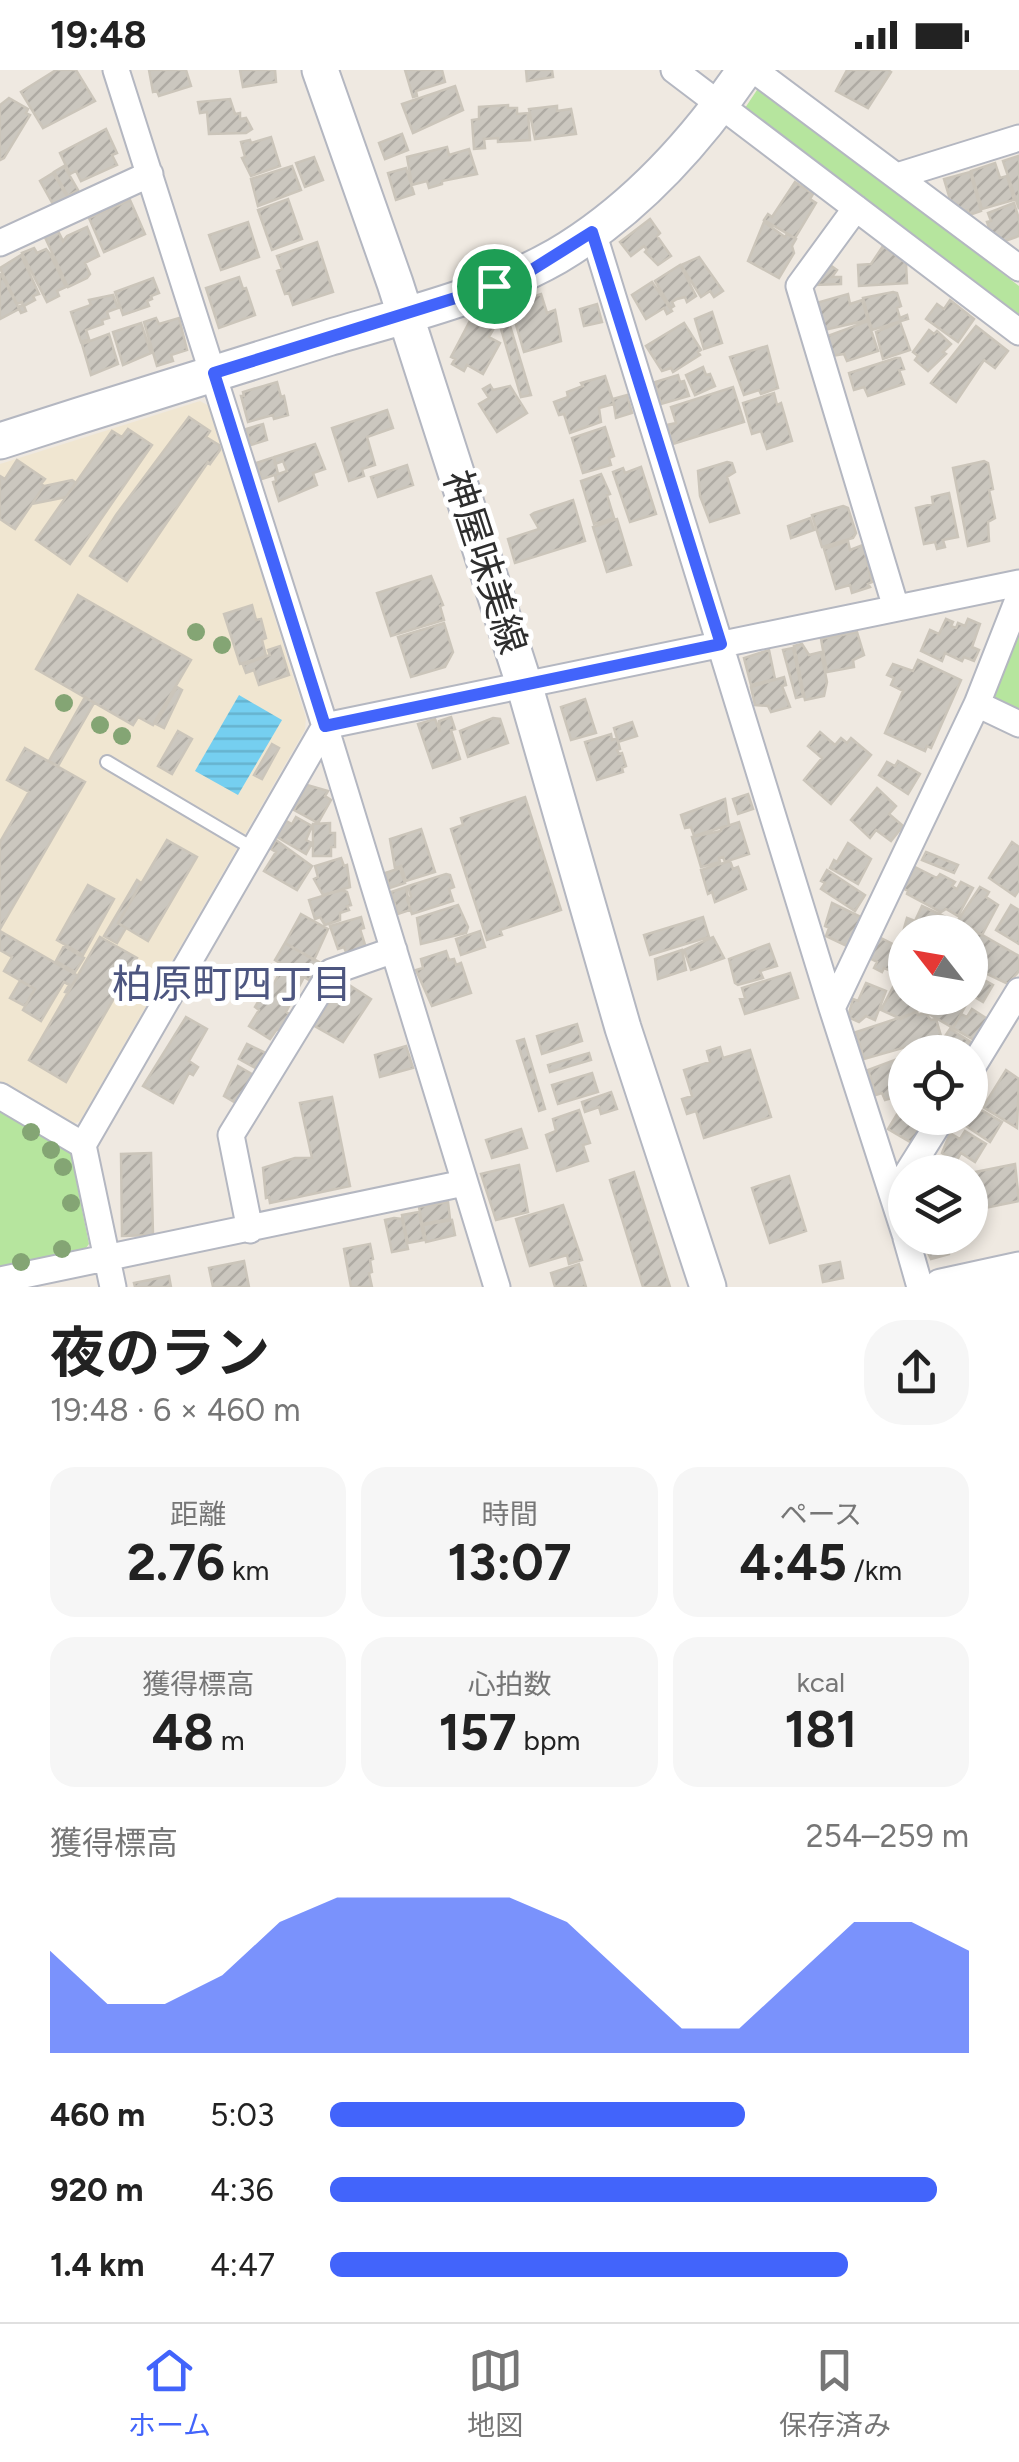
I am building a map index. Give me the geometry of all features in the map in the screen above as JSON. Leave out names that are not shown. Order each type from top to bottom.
[{"type":"main road","name":"神屋味美線","points":[[320,70],[405,314],[524,684],[623,1028],[708,1287]]},
{"type":"main road","points":[[0,441],[530,271],[592,232],[639,196],[682,152],[746,70]]},
{"type":"main road","points":[[942,1287],[1019,1270]]},
{"type":"street","points":[[116,70],[325,726],[496,1287]]},
{"type":"street","points":[[674,70],[1019,332]]},
{"type":"street","points":[[754,70],[1019,268]]},
{"type":"street","points":[[898,176],[1019,138]]},
{"type":"street","points":[[0,243],[150,174]]},
{"type":"street","points":[[856,208],[798,286],[896,608]]},
{"type":"street","points":[[592,232],[832,1008],[891,1155]]},
{"type":"street","points":[[113,1287],[83,1144],[325,726],[1019,583]]},
{"type":"street","points":[[832,1008],[977,704],[1019,597]]},
{"type":"street","points":[[977,704],[1019,724]]},
{"type":"street","points":[[250,1230],[230,1135],[331,972],[394,950]]},
{"type":"street","points":[[988,1041],[1019,990]]},
{"type":"street","points":[[0,1096],[83,1144]]},
{"type":"street","points":[[0,1280],[464,1183]]},
{"type":"street","points":[[911,1255],[920,1287]]},
{"type":"lane","points":[[107,762],[254,849]]},
{"type":"shaded area","points":[[200,401],[209,406],[306,718],[305,730],[80,1121],[71,1125],[0,1083],[0,464]]},
{"type":"green space","points":[[759,87],[1019,286],[1019,322],[743,111]]},
{"type":"green space","points":[[1019,631],[1019,713],[989,699]]},
{"type":"green space","points":[[0,1108],[62,1144],[71,1154],[89,1244],[83,1252],[0,1269]]},
{"type":"water","points":[[239,695],[282,720],[238,795],[195,771]]},
{"type":"building","points":[[56,70],[76,70],[95,101],[43,128],[21,92]]},
{"type":"building","points":[[149,70],[186,70],[191,86],[159,96],[157,91],[153,92]]},
{"type":"building","points":[[240,70],[275,70],[276,82],[243,87]]},
{"type":"building","points":[[405,70],[442,70],[445,82],[416,91],[417,96],[413,97]]},
{"type":"building","points":[[526,70],[552,70],[553,77],[527,81]]},
{"type":"building","points":[[847,70],[891,72],[868,108],[836,91]]},
{"type":"building","points":[[455,86],[463,110],[413,133],[402,104]]},
{"type":"building","points":[[9,98],[28,109],[26,113],[30,115],[0,160],[0,105]]},
{"type":"building","points":[[230,99],[235,114],[246,118],[252,129],[246,133],[209,134],[207,112],[200,113],[198,102]]},
{"type":"building","points":[[557,106],[557,111],[571,109],[576,134],[535,139],[529,109]]},
{"type":"building","points":[[479,107],[517,108],[517,114],[528,113],[530,140],[484,139],[485,148],[474,149],[472,120],[479,119]]},
{"type":"building","points":[[106,129],[117,153],[112,155],[117,165],[81,181],[76,171],[70,174],[60,153]]},
{"type":"building","points":[[402,134],[408,150],[385,159],[379,143]]},
{"type":"building","points":[[271,137],[280,166],[251,176],[242,158],[245,157],[241,142]]},
{"type":"building","points":[[447,147],[449,155],[469,149],[477,174],[442,181],[429,188],[427,181],[412,185],[407,157]]},
{"type":"building","points":[[1018,156],[1019,160],[1019,209],[1003,161]]},
{"type":"building","points":[[314,157],[323,180],[305,187],[296,163]]},
{"type":"building","points":[[995,163],[1000,178],[1007,176],[1014,200],[982,209],[971,171]]},
{"type":"building","points":[[64,166],[78,190],[68,196],[54,172]]},
{"type":"building","points":[[292,166],[301,190],[258,206],[251,179]]},
{"type":"building","points":[[406,168],[414,194],[396,200],[388,173]]},
{"type":"building","points":[[970,172],[981,211],[969,215],[968,210],[959,212],[957,204],[952,206],[944,179]]},
{"type":"building","points":[[53,173],[68,198],[54,206],[40,181]]},
{"type":"building","points":[[795,182],[813,194],[810,199],[816,203],[795,238],[764,220],[768,214],[772,217]]},
{"type":"building","points":[[288,199],[302,239],[272,250],[258,210]]},
{"type":"building","points":[[130,200],[145,234],[104,252],[89,218]]},
{"type":"building","points":[[1014,203],[1019,236],[999,243],[993,239],[988,213]]},
{"type":"building","points":[[650,219],[671,256],[658,265],[644,246],[631,256],[620,242]]},
{"type":"building","points":[[248,222],[259,257],[221,270],[209,235]]},
{"type":"building","points":[[764,222],[785,237],[787,234],[796,239],[794,253],[779,278],[748,261]]},
{"type":"building","points":[[87,227],[99,256],[85,263],[90,274],[87,278],[68,287],[44,235],[57,229],[63,241]]},
{"type":"building","points":[[317,242],[333,292],[293,305],[277,271],[282,269],[277,256]]},
{"type":"building","points":[[883,246],[906,263],[907,283],[859,286],[858,265],[871,264]]},
{"type":"building","points":[[34,248],[37,253],[46,249],[66,287],[47,302],[22,253]]},
{"type":"building","points":[[21,255],[39,294],[21,313],[18,307],[22,302],[17,304],[0,268]]},
{"type":"building","points":[[699,257],[723,291],[714,297],[710,291],[701,297],[681,265]]},
{"type":"building","points":[[680,265],[696,296],[687,302],[685,297],[677,299],[671,308],[655,281]]},
{"type":"building","points":[[830,265],[837,270],[832,277],[841,277],[841,284],[816,285]]},
{"type":"building","points":[[0,275],[19,309],[0,319]]},
{"type":"building","points":[[239,277],[255,315],[219,328],[206,288]]},
{"type":"building","points":[[153,278],[159,293],[147,301],[149,306],[123,315],[115,292]]},
{"type":"building","points":[[652,282],[672,311],[667,314],[664,308],[646,319],[632,295]]},
{"type":"building","points":[[893,292],[901,306],[897,308],[900,318],[907,315],[908,319],[872,330],[863,298]]},
{"type":"building","points":[[541,294],[547,313],[555,310],[561,341],[524,352],[510,304]]},
{"type":"building","points":[[848,294],[850,304],[862,300],[868,320],[824,330],[816,303]]},
{"type":"building","points":[[113,295],[118,308],[107,312],[109,318],[102,320],[103,324],[86,330],[89,339],[81,342],[71,312],[91,305],[89,300]]},
{"type":"building","points":[[950,300],[974,319],[958,342],[926,319],[937,304],[944,309]]},
{"type":"building","points":[[597,304],[602,322],[584,326],[580,309]]},
{"type":"building","points":[[712,312],[722,343],[704,349],[695,319]]},
{"type":"building","points":[[472,317],[494,328],[489,337],[500,343],[483,374],[467,365],[464,371],[452,364],[455,359],[451,357]]},
{"type":"building","points":[[156,318],[159,324],[179,318],[187,350],[171,355],[173,361],[157,366],[144,322]]},
{"type":"building","points":[[508,319],[531,395],[521,397],[499,322]]},
{"type":"building","points":[[868,321],[878,351],[847,361],[844,354],[831,356],[825,337]]},
{"type":"building","points":[[900,322],[910,350],[883,359],[876,332]]},
{"type":"building","points":[[141,323],[151,353],[123,365],[113,332]]},
{"type":"building","points":[[684,323],[701,350],[700,355],[673,372],[671,368],[662,371],[646,346]]},
{"type":"building","points":[[976,326],[1008,351],[995,368],[984,360],[956,402],[931,383]]},
{"type":"building","points":[[929,330],[934,334],[937,331],[951,344],[928,371],[915,360],[918,356],[913,352]]},
{"type":"building","points":[[109,334],[118,364],[91,375],[82,344]]},
{"type":"building","points":[[767,346],[778,388],[744,395],[730,357]]},
{"type":"building","points":[[900,358],[904,369],[899,370],[904,384],[868,396],[864,387],[854,390],[849,373]]},
{"type":"building","points":[[703,367],[715,386],[695,395],[686,375]]},
{"type":"building","points":[[678,375],[689,396],[661,404],[655,382]]},
{"type":"building","points":[[605,376],[614,404],[599,408],[601,422],[570,433],[564,414],[559,415],[554,402],[568,397],[567,392],[583,386],[581,383]]},
{"type":"building","points":[[277,382],[288,415],[248,422],[243,392]]},
{"type":"building","points":[[490,385],[493,390],[510,386],[527,413],[497,432],[479,404],[489,398],[483,389]]},
{"type":"building","points":[[733,387],[744,422],[673,444],[667,425],[676,423],[671,407]]},
{"type":"building","points":[[774,393],[777,405],[781,403],[792,441],[767,449],[761,431],[752,434],[743,403]]},
{"type":"building","points":[[627,395],[632,413],[616,418],[613,399]]},
{"type":"building","points":[[387,410],[393,428],[367,437],[375,465],[362,469],[364,476],[349,481],[332,428]]},
{"type":"building","points":[[189,417],[210,431],[206,437],[220,450],[127,581],[90,556]]},
{"type":"building","points":[[263,424],[267,440],[251,445],[246,429]]},
{"type":"building","points":[[605,427],[614,456],[609,458],[611,465],[583,473],[572,438]]},
{"type":"building","points":[[128,429],[152,445],[70,564],[36,540],[112,431],[122,437]]},
{"type":"building","points":[[315,444],[325,469],[313,473],[317,485],[279,501],[273,482],[275,475],[287,471],[283,461],[275,464],[274,457]]},
{"type":"building","points":[[274,457],[278,474],[262,479],[256,463]]},
{"type":"building","points":[[17,460],[45,479],[15,529],[0,519],[0,476],[5,479]]},
{"type":"building","points":[[732,463],[735,472],[727,477],[739,513],[710,522],[700,496],[698,471]]},
{"type":"building","points":[[988,463],[995,518],[988,522],[989,541],[968,546],[953,468]]},
{"type":"building","points":[[407,465],[413,485],[378,497],[371,477]]},
{"type":"building","points":[[641,467],[656,514],[630,522],[613,472],[623,468],[625,473]]},
{"type":"building","points":[[601,474],[614,518],[594,524],[581,481]]},
{"type":"building","points":[[72,480],[76,483],[66,497],[32,504],[44,486]]},
{"type":"building","points":[[949,493],[958,537],[943,540],[945,547],[937,549],[935,542],[924,544],[916,508],[933,504],[932,497]]},
{"type":"building","points":[[573,500],[585,541],[515,563],[508,539],[539,529],[531,515],[534,513]]},
{"type":"building","points":[[848,508],[856,533],[853,538],[822,547],[812,515]]},
{"type":"building","points":[[810,518],[814,530],[791,538],[788,526]]},
{"type":"building","points":[[617,519],[631,565],[607,572],[593,527]]},
{"type":"building","points":[[848,541],[850,550],[863,545],[872,582],[870,587],[852,593],[850,585],[836,589],[824,549]]},
{"type":"building","points":[[431,576],[443,605],[440,606],[444,620],[391,636],[377,593]]},
{"type":"building","points":[[78,595],[191,660],[153,725],[138,717],[133,725],[36,669]]},
{"type":"building","points":[[252,605],[256,620],[261,619],[266,656],[240,664],[224,614]]},
{"type":"building","points":[[946,619],[956,628],[958,623],[965,626],[968,619],[980,624],[972,647],[979,650],[974,661],[964,657],[962,661],[945,653],[942,661],[921,651],[930,630],[939,634]]},
{"type":"building","points":[[444,623],[453,652],[445,667],[411,677],[398,637]]},
{"type":"building","points":[[857,632],[864,655],[853,660],[854,667],[827,672],[821,639]]},
{"type":"building","points":[[802,644],[809,655],[821,652],[827,682],[824,696],[805,700],[794,646]]},
{"type":"building","points":[[280,646],[289,675],[259,685],[254,670],[246,673],[243,665],[270,655],[268,650]]},
{"type":"building","points":[[793,648],[803,696],[796,698],[783,650]]},
{"type":"building","points":[[769,650],[775,679],[751,685],[744,658]]},
{"type":"building","points":[[918,660],[961,680],[931,748],[927,746],[925,751],[885,733],[903,691],[891,685],[894,678],[887,675],[893,664],[913,671]]},
{"type":"building","points":[[784,677],[786,685],[782,686],[790,707],[771,712],[768,706],[755,705],[751,687]]},
{"type":"building","points":[[177,687],[182,690],[164,728],[156,724]]},
{"type":"building","points":[[85,697],[94,703],[58,766],[49,761]]},
{"type":"building","points":[[585,699],[596,733],[571,740],[561,707]]},
{"type":"building","points":[[451,717],[460,759],[433,768],[418,724],[435,719],[440,732],[439,721]]},
{"type":"building","points":[[500,719],[508,743],[468,757],[460,731]]},
{"type":"building","points":[[632,722],[637,736],[618,742],[614,728]]},
{"type":"building","points":[[178,731],[192,739],[172,774],[158,766]]},
{"type":"building","points":[[820,732],[835,745],[841,738],[847,743],[851,738],[871,755],[831,804],[804,780],[822,758],[808,746]]},
{"type":"building","points":[[611,734],[612,740],[617,738],[617,750],[626,766],[623,772],[597,780],[585,742]]},
{"type":"building","points":[[272,744],[279,748],[262,779],[254,775]]},
{"type":"building","points":[[25,748],[85,782],[0,929],[0,842],[29,792],[7,780]]},
{"type":"building","points":[[898,761],[920,774],[908,794],[879,775],[887,762],[895,766]]},
{"type":"building","points":[[307,785],[328,791],[325,796],[331,800],[318,823],[294,810]]},
{"type":"building","points":[[877,788],[896,806],[889,814],[903,826],[891,841],[876,830],[870,838],[851,820]]},
{"type":"building","points":[[748,794],[753,809],[738,814],[733,799]]},
{"type":"building","points":[[525,797],[561,910],[500,930],[502,935],[487,940],[451,829],[463,825],[461,818]]},
{"type":"building","points":[[725,799],[729,825],[694,836],[691,827],[685,828],[681,815]]},
{"type":"building","points":[[296,817],[312,826],[306,840],[312,843],[306,854],[277,837],[286,821],[292,824]]},
{"type":"building","points":[[739,822],[749,854],[725,862],[723,857],[719,858],[720,862],[701,867],[692,837],[721,831]]},
{"type":"building","points":[[330,823],[330,833],[335,833],[331,856],[313,856],[313,824]]},
{"type":"building","points":[[421,829],[435,872],[406,881],[401,866],[395,868],[390,839]]},
{"type":"building","points":[[167,840],[197,857],[148,941],[118,923]]},
{"type":"building","points":[[276,840],[312,866],[297,890],[264,871],[276,852],[271,849]]},
{"type":"building","points":[[1012,842],[1019,847],[1019,890],[1015,896],[989,878]]},
{"type":"building","points":[[848,843],[871,859],[858,884],[830,868]]},
{"type":"building","points":[[926,852],[958,865],[954,873],[922,860]]},
{"type":"building","points":[[341,858],[347,865],[350,887],[323,895],[314,879],[318,877],[315,866]]},
{"type":"building","points":[[730,861],[733,869],[738,867],[746,889],[715,902],[712,892],[708,894],[701,870]]},
{"type":"building","points":[[915,867],[937,878],[940,874],[955,882],[952,886],[957,889],[961,882],[973,888],[959,915],[946,909],[941,912],[904,889]]},
{"type":"building","points":[[400,868],[405,883],[390,888],[385,873]]},
{"type":"building","points":[[827,870],[865,895],[855,911],[821,889]]},
{"type":"building","points":[[446,874],[454,887],[449,889],[453,901],[412,914],[408,886]]},
{"type":"building","points":[[137,880],[141,883],[118,923],[126,928],[117,943],[104,936]]},
{"type":"building","points":[[88,885],[114,899],[83,955],[57,940]]},
{"type":"building","points":[[406,887],[410,910],[398,914],[391,892]]},
{"type":"building","points":[[980,887],[998,905],[988,924],[988,915],[961,915]]},
{"type":"building","points":[[347,892],[351,905],[340,913],[340,920],[325,925],[320,917],[315,919],[309,900]]},
{"type":"building","points":[[832,903],[861,917],[847,946],[826,936]]},
{"type":"building","points":[[458,905],[468,927],[466,933],[421,944],[417,918]]},
{"type":"building","points":[[1011,905],[1019,910],[1019,944],[996,930]]},
{"type":"building","points":[[922,906],[942,915],[918,915]]},
{"type":"building","points":[[301,914],[328,929],[314,960],[285,943]]},
{"type":"building","points":[[361,917],[364,928],[360,929],[367,951],[348,957],[344,947],[338,949],[330,926]]},
{"type":"building","points":[[703,917],[709,937],[650,955],[644,935]]},
{"type":"building","points":[[0,931],[78,976],[68,993],[65,992],[69,985],[64,982],[41,1021],[23,1010],[35,989],[4,971],[12,957],[0,950]]},
{"type":"building","points":[[480,931],[485,947],[461,955],[456,939]]},
{"type":"building","points":[[100,937],[137,958],[66,1082],[29,1060]]},
{"type":"building","points":[[713,937],[724,958],[691,970],[684,950]]},
{"type":"building","points":[[879,937],[888,942],[888,970],[882,972],[874,968],[877,962],[869,958]]},
{"type":"building","points":[[988,938],[1019,956],[1019,971],[1008,984],[988,974]]},
{"type":"building","points":[[285,943],[319,962],[309,980],[275,960]]},
{"type":"building","points":[[769,944],[777,966],[760,971],[763,978],[735,983],[729,959]]},
{"type":"building","points":[[64,946],[84,958],[75,972],[56,961]]},
{"type":"building","points":[[682,950],[686,970],[658,979],[655,959]]},
{"type":"building","points":[[446,951],[449,960],[454,959],[456,965],[461,963],[471,993],[432,1006],[416,970],[423,968],[421,959]]},
{"type":"building","points":[[283,966],[303,979],[286,1012],[291,1015],[281,1031],[277,1029],[270,1039],[249,1026],[259,1010],[255,1007],[265,990],[269,993]]},
{"type":"building","points":[[790,973],[798,998],[745,1014],[740,999],[745,998],[742,988]]},
{"type":"building","points":[[20,981],[35,989],[25,1006],[10,998]]},
{"type":"building","points":[[343,981],[371,999],[343,1042],[311,1024],[315,1017],[319,1019]]},
{"type":"building","points":[[866,983],[886,991],[875,1020],[866,1016],[859,1022],[848,1017],[853,999],[858,1001]]},
{"type":"building","points":[[908,1015],[927,1015],[936,1019],[941,1035],[888,1035],[888,1052],[864,1059],[856,1032]]},
{"type":"building","points":[[931,1015],[960,1015],[953,1028]]},
{"type":"building","points":[[960,1015],[981,1015],[989,1020],[980,1035],[965,1035],[953,1028]]},
{"type":"building","points":[[186,1017],[207,1029],[189,1061],[198,1067],[193,1075],[189,1073],[173,1103],[143,1086]]},
{"type":"building","points":[[577,1024],[582,1041],[542,1054],[537,1036]]},
{"type":"building","points":[[524,1039],[545,1109],[539,1111],[517,1041]]},
{"type":"building","points":[[247,1044],[268,1054],[259,1070],[239,1059]]},
{"type":"building","points":[[406,1046],[413,1068],[380,1077],[375,1055]]},
{"type":"building","points":[[720,1047],[723,1058],[750,1050],[771,1117],[704,1138],[696,1111],[687,1114],[682,1099],[692,1096],[684,1070],[710,1062],[707,1051]]},
{"type":"building","points":[[589,1053],[591,1060],[550,1072],[548,1065]]},
{"type":"building","points":[[888,1062],[888,1099],[882,1093],[876,1095],[868,1070]]},
{"type":"building","points":[[238,1066],[257,1077],[241,1106],[224,1096]]},
{"type":"building","points":[[1006,1070],[1019,1079],[1017,1128],[988,1110],[988,1099]]},
{"type":"building","points":[[592,1073],[598,1092],[558,1104],[552,1085]]},
{"type":"building","points":[[611,1092],[617,1109],[601,1114],[599,1107],[585,1112],[582,1102]]},
{"type":"building","points":[[332,1097],[350,1186],[270,1203],[263,1168],[295,1158],[312,1158],[300,1103]]},
{"type":"building","points":[[579,1110],[590,1143],[583,1145],[588,1161],[557,1171],[546,1135],[556,1131],[553,1119]]},
{"type":"building","points":[[988,1114],[1002,1122],[990,1142],[980,1135],[988,1135]]},
{"type":"building","points":[[521,1129],[527,1148],[492,1158],[486,1140]]},
{"type":"building","points":[[898,1135],[918,1135],[912,1143]]},
{"type":"building","points":[[949,1135],[960,1139],[971,1135],[986,1144],[979,1155],[942,1153]]},
{"type":"building","points":[[151,1153],[153,1235],[122,1236],[121,1154]]},
{"type":"building","points":[[1015,1164],[1019,1201],[988,1207],[988,1169]]},
{"type":"building","points":[[519,1165],[528,1212],[496,1220],[481,1174]]},
{"type":"building","points":[[634,1172],[670,1287],[643,1287],[610,1180]]},
{"type":"building","points":[[789,1176],[806,1231],[770,1243],[752,1188]]},
{"type":"building","points":[[448,1202],[450,1219],[422,1224],[419,1207]]},
{"type":"building","points":[[563,1205],[582,1260],[569,1264],[567,1255],[530,1266],[516,1219]]},
{"type":"building","points":[[419,1212],[424,1240],[408,1243],[402,1215]]},
{"type":"building","points":[[402,1219],[408,1249],[392,1252],[385,1220]]},
{"type":"building","points":[[452,1220],[455,1235],[426,1242],[423,1225]]},
{"type":"building","points":[[370,1244],[372,1287],[351,1287],[344,1249]]},
{"type":"building","points":[[244,1261],[249,1287],[213,1287],[209,1268]]},
{"type":"building","points":[[840,1262],[843,1278],[823,1282],[820,1266]]},
{"type":"building","points":[[579,1264],[586,1287],[555,1287],[551,1273]]},
{"type":"building","points":[[169,1276],[171,1287],[135,1287],[134,1283]]},
{"type":"district","name":"柏原町四丁目","points":[[232,984]]},
{"type":"route","points":[[592,232],[721,644],[325,726],[214,373],[494,286],[530,271],[592,232]]}]
